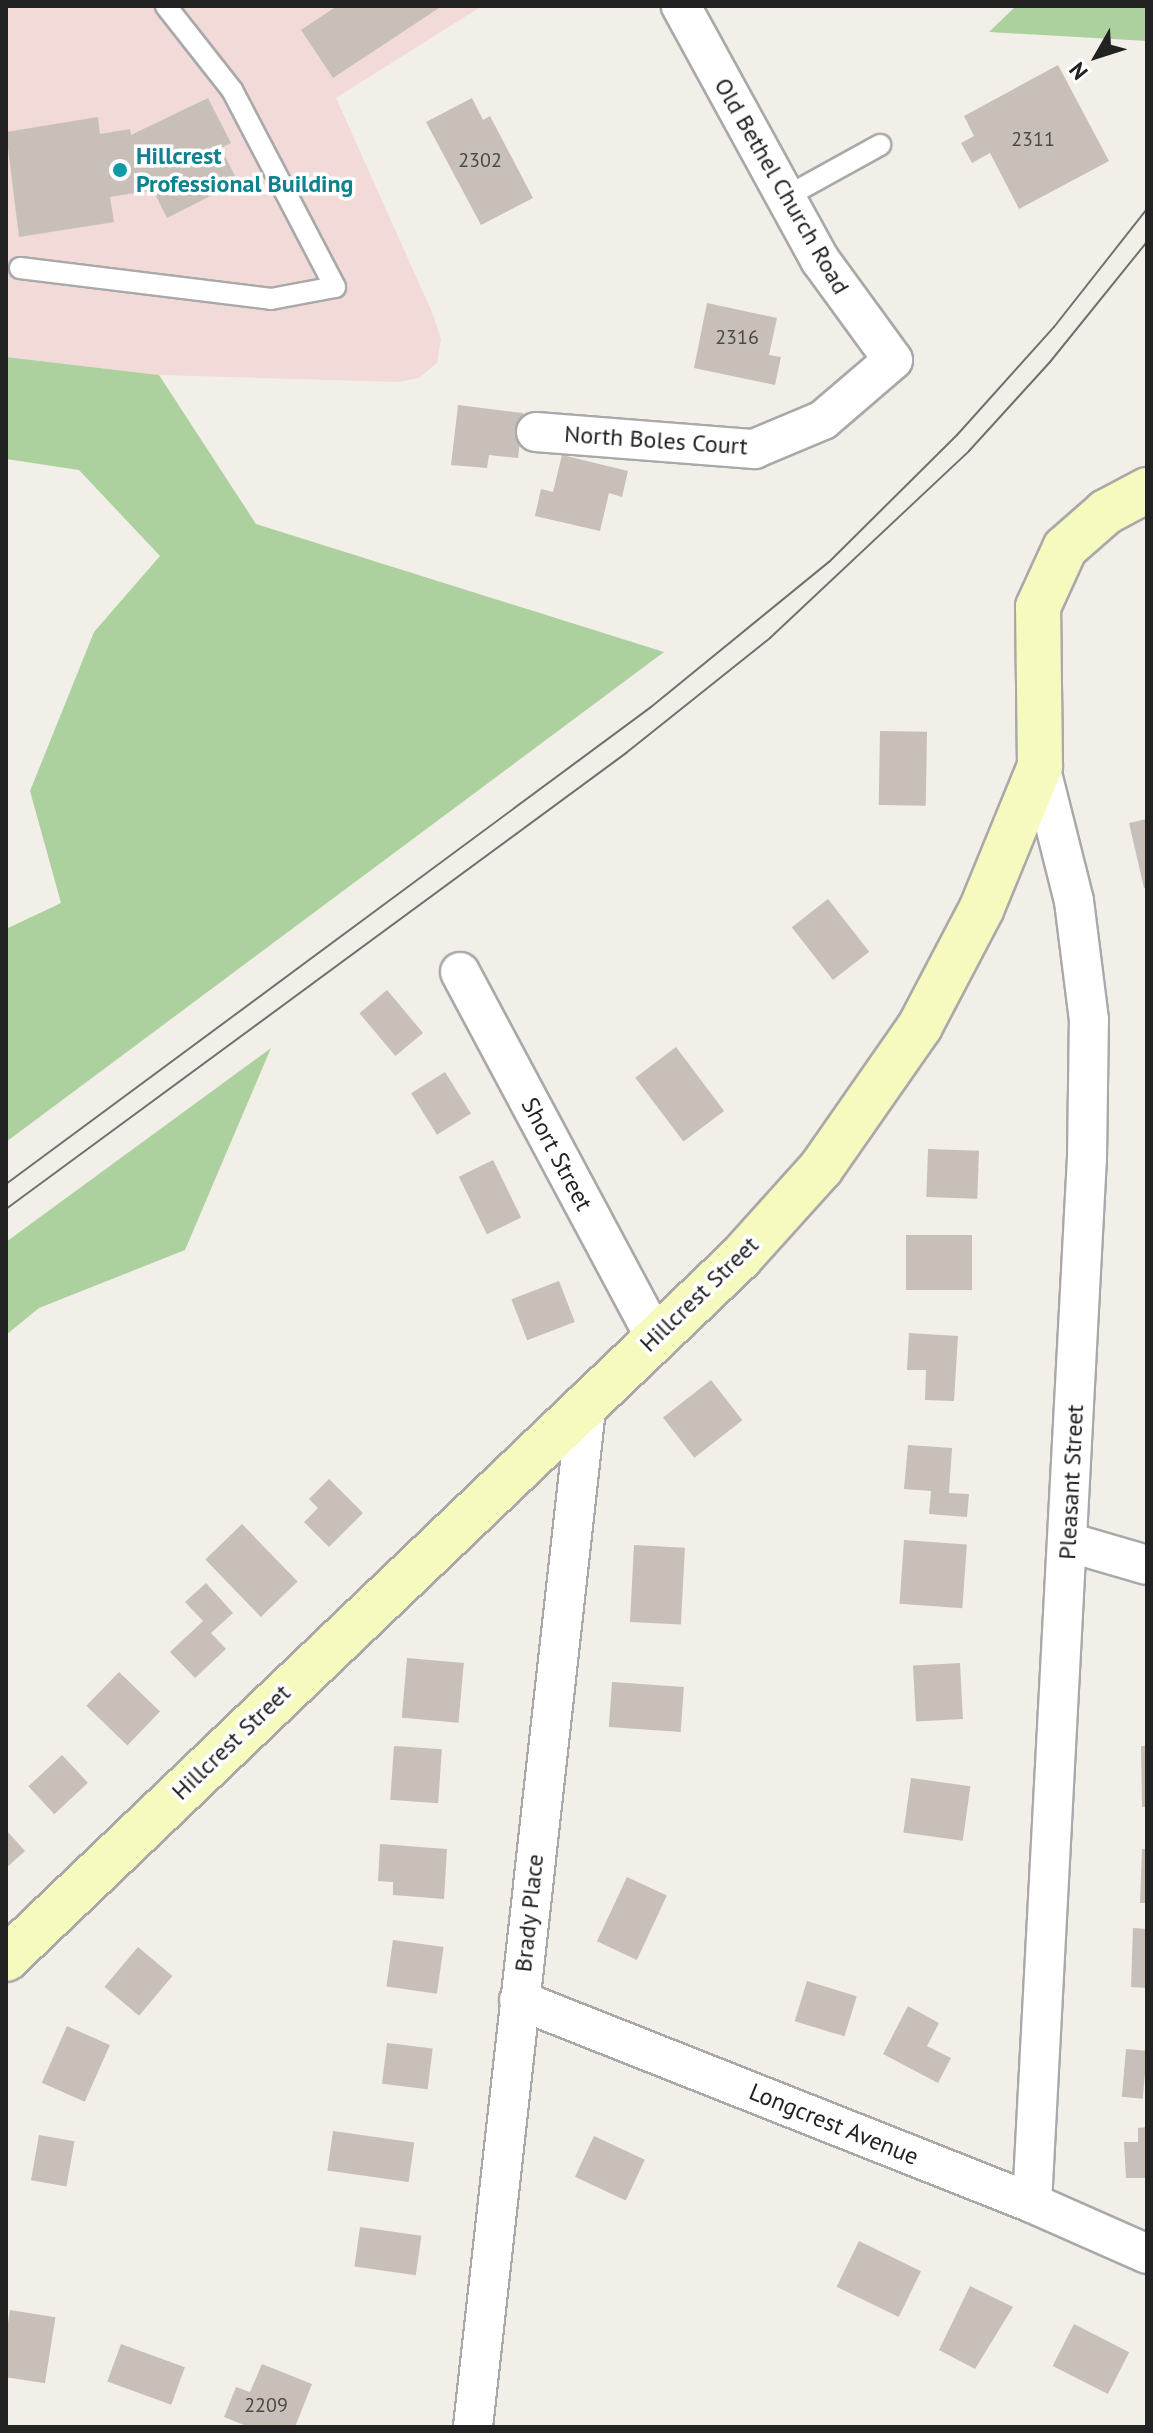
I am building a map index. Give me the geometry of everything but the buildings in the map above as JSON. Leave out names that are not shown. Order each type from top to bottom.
[{"type":"street","name":"Old Bethel Church Road","points":[[681,6],[820,260],[893,360]]},
{"type":"street","name":"North Boles Court","points":[[536,432],[754,449],[823,420],[893,360]]},
{"type":"street","name":"Hillcrest Street","points":[[6,1959],[587,1400],[740,1258],[821,1168],[920,1026],[981,910],[1040,766],[1038,607],[1065,548],[1106,512],[1147,490]]},
{"type":"street","name":"Pleasant Street","points":[[1032,2203],[1068,1542],[1089,1020],[1074,901],[1040,766]]},
{"type":"street","name":"Short Street","points":[[460,972],[655,1337]]},
{"type":"street","name":"Brady Place","points":[[473,2427],[587,1400]]},
{"type":"street","points":[[1068,1542],[1147,1565]]},
{"type":"street","name":"Longcrest Avenue","points":[[519,2000],[1032,2203],[1147,2254]]},
{"type":"lane","points":[[20,268],[271,299],[335,287],[232,90],[166,6]]},
{"type":"lane","points":[[784,198],[880,145]]},
{"type":"shaded area","points":[[6,6],[482,6],[336,98],[432,312],[441,339],[437,363],[419,378],[399,382],[159,375],[6,357]]},
{"type":"green space","points":[[1016,6],[1147,6],[1147,41],[989,32]]},
{"type":"green space","points":[[6,357],[159,375],[256,524],[664,652],[6,1142],[6,929],[61,903],[30,791],[94,632],[160,556],[79,470],[6,459]]},
{"type":"green space","points":[[271,1048],[185,1250],[39,1308],[6,1335],[6,1242]]},
{"type":"tram line","points":[[6,1184],[651,707],[829,562],[957,435],[1054,327],[1147,209]]},
{"type":"tram line","points":[[6,1209],[626,753],[770,638],[969,451],[1050,362],[1147,242]]},
{"type":"place","name":"Hillcrest Professional Building","points":[[120,170]]}]
